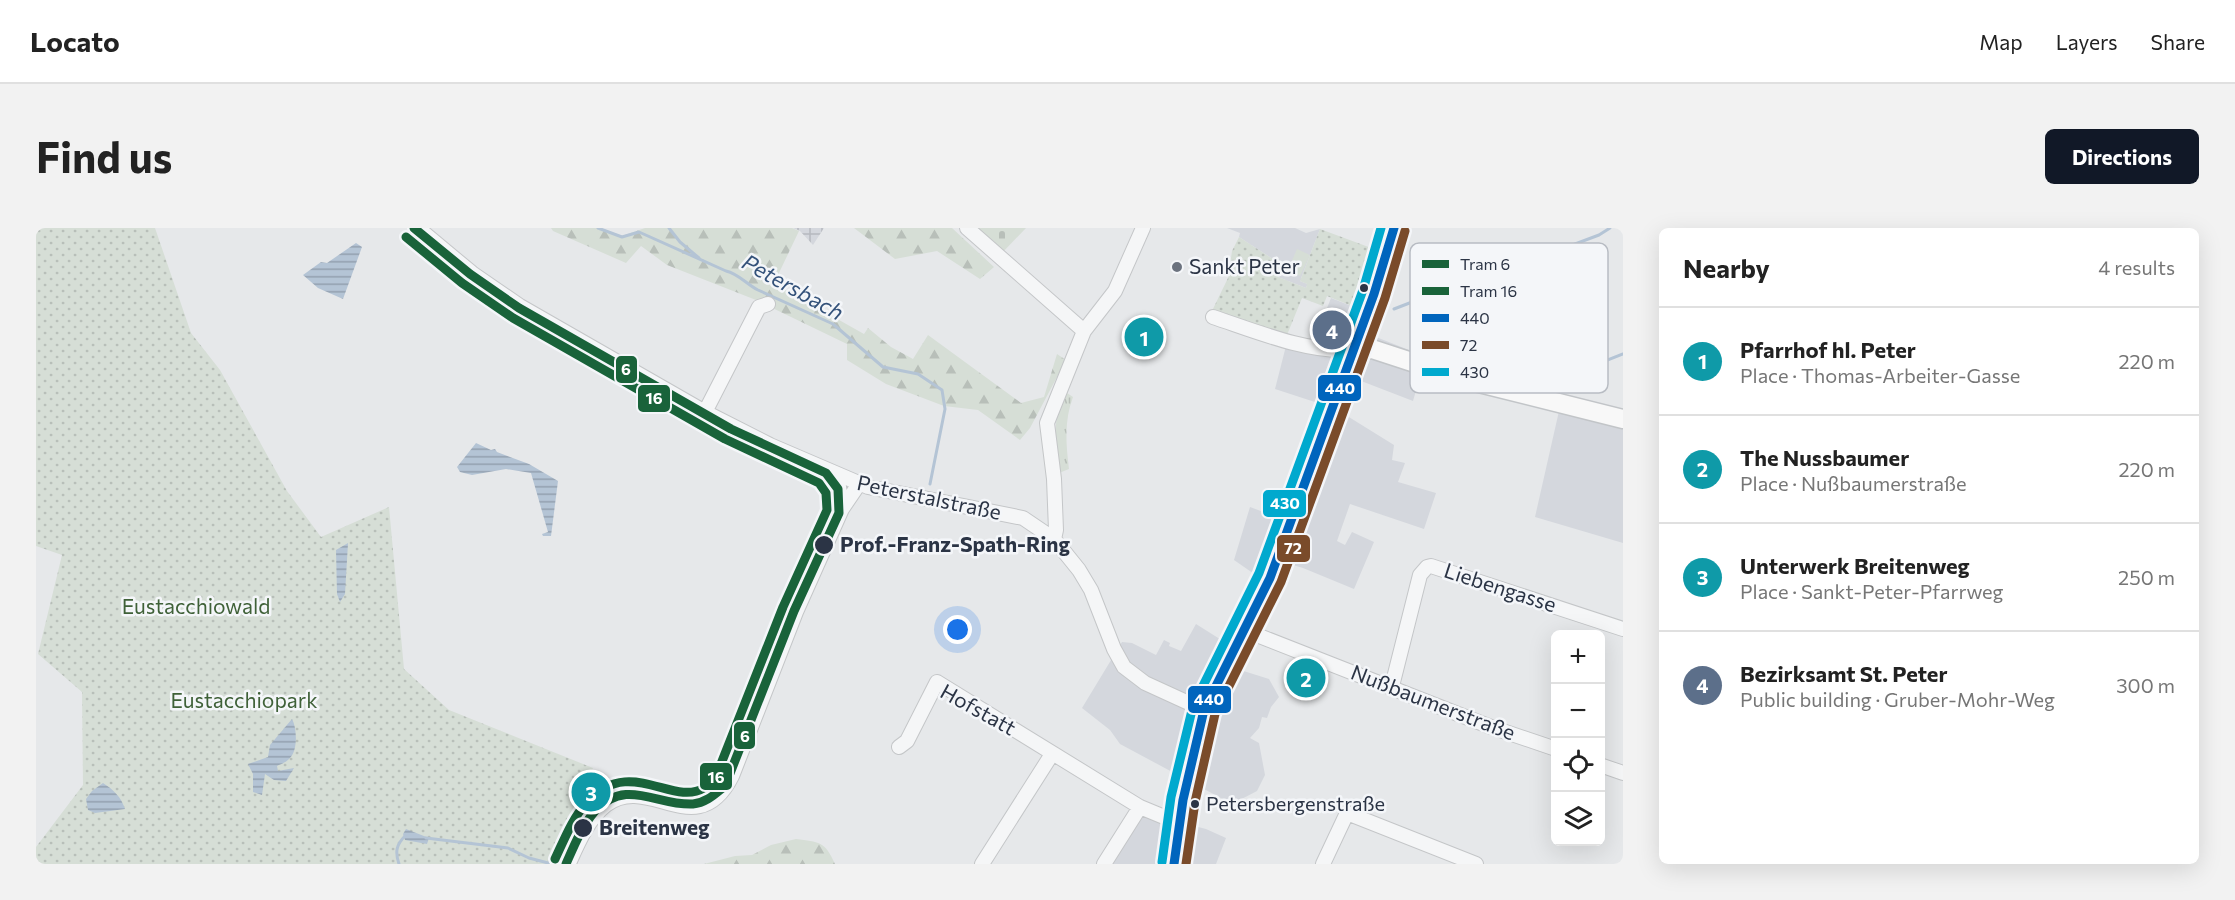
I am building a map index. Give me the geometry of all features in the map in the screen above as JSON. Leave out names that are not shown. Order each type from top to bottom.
[{"type":"main road","points":[[1174,864],[1180,821],[1203,710],[1273,571],[1374,294],[1394,228]]},
{"type":"main road","points":[[1352,350],[1372,349],[1410,361]]},
{"type":"main road","points":[[1519,393],[1623,419]]},
{"type":"street","name":"Peterstalstraße","points":[[417,228],[472,273],[506,297],[705,412],[770,446],[859,484],[1023,518],[1054,539]]},
{"type":"street","points":[[967,228],[1084,331]]},
{"type":"street","points":[[1143,228],[1115,291],[1084,331],[1047,423],[1054,479],[1056,530],[1054,539],[1085,580],[1124,667],[1145,683],[1203,710]]},
{"type":"street","points":[[705,412],[759,307],[768,304]]},
{"type":"street","points":[[1213,317],[1267,335],[1315,347],[1339,351],[1352,350]]},
{"type":"street","points":[[826,471],[839,488],[842,509]]},
{"type":"street","points":[[569,863],[592,820],[605,806],[624,797],[639,796],[692,807],[710,803],[723,792],[732,776],[796,612],[842,509],[859,484]]},
{"type":"street","name":"Liebengasse","points":[[1392,686],[1420,575],[1423,570],[1431,566],[1623,629]]},
{"type":"street","name":"Nußbaumerstraße","points":[[1244,630],[1392,686],[1491,727],[1551,747]]},
{"type":"street","name":"Hofstatt","points":[[899,747],[907,741],[937,682],[1140,807],[1168,819],[1180,821]]},
{"type":"street","points":[[982,864],[1052,754]]},
{"type":"street","points":[[1605,767],[1623,773]]},
{"type":"street","points":[[1104,864],[1140,807]]},
{"type":"street","points":[[1323,864],[1347,813],[1476,864]]},
{"type":"shaded area","points":[[793,228],[824,228],[813,245],[800,231]]},
{"type":"shaded area","points":[[1227,228],[1295,228],[1306,233],[1320,229],[1300,281],[1307,284],[1306,288],[1278,277],[1282,265],[1239,237],[1240,233]]},
{"type":"shaded area","points":[[1331,298],[1354,307],[1379,312],[1383,316],[1375,329],[1376,337],[1410,350],[1410,393],[1415,393],[1413,401],[1356,379],[1344,414],[1394,445],[1392,460],[1405,463],[1398,482],[1436,493],[1424,529],[1350,504],[1337,541],[1345,545],[1352,532],[1374,542],[1354,589],[1286,563],[1277,582],[1260,578],[1234,560],[1250,507],[1285,520],[1302,472],[1321,404],[1275,389],[1287,342],[1313,344]]},
{"type":"shaded area","points":[[1559,411],[1623,426],[1623,543],[1535,517]]},
{"type":"shaded area","points":[[1196,624],[1242,653],[1234,668],[1269,679],[1279,697],[1271,707],[1267,718],[1262,717],[1259,728],[1250,738],[1259,743],[1265,775],[1257,791],[1232,804],[1120,744],[1110,730],[1082,708],[1122,642],[1132,643],[1156,655],[1164,640],[1170,643],[1169,646],[1181,651]]},
{"type":"shaded area","points":[[1140,812],[1206,829],[1226,838],[1216,864],[1108,864]]},
{"type":"green space","name":"Eustacchiopark","points":[[36,228],[155,228],[191,333],[220,370],[287,491],[321,537],[389,507],[404,669],[449,710],[593,768],[583,796],[592,803],[575,831],[561,864],[36,864],[36,847],[83,785],[82,692],[38,654],[62,555],[36,546]]},
{"type":"green space","points":[[551,228],[601,228],[622,236],[645,228],[792,228],[799,231],[778,275],[784,289],[864,334],[868,328],[891,347],[913,359],[928,335],[1021,403],[1044,397],[1057,354],[1066,360],[1030,428],[1020,440],[978,410],[944,406],[886,384],[847,360],[847,344],[756,300],[667,265],[641,246],[626,263],[553,231]]},
{"type":"green space","points":[[854,228],[952,228],[994,267],[980,279],[937,251],[895,259]]},
{"type":"green space","points":[[972,228],[1026,228],[1001,254]]},
{"type":"green space","points":[[1320,229],[1374,249],[1352,306],[1327,296],[1323,306],[1302,298],[1287,335],[1211,313],[1228,278],[1232,251],[1239,237],[1282,265],[1278,277],[1306,288],[1307,284],[1300,281]]},
{"type":"green space","points":[[1297,249],[1310,255],[1300,276],[1288,270]]},
{"type":"green space","points":[[1067,393],[1073,397],[1067,424],[1069,469],[1059,473],[1056,422],[1061,402]]},
{"type":"green space","points":[[796,839],[820,844],[828,851],[835,864],[704,864],[735,856],[752,855],[771,845]]},
{"type":"water","points":[[356,243],[362,247],[343,299],[318,288],[303,275],[321,262],[327,263]]},
{"type":"water","points":[[476,443],[529,464],[558,481],[551,536],[542,534],[548,532],[531,473],[506,469],[472,475],[460,472],[457,467]]},
{"type":"water","points":[[348,543],[345,594],[340,602],[337,594],[336,550]]},
{"type":"water","points":[[292,719],[296,733],[293,754],[277,766],[278,771],[294,768],[286,781],[274,780],[265,774],[262,795],[253,792],[253,774],[248,764],[268,757],[270,745]]},
{"type":"water","points":[[103,783],[117,794],[125,809],[95,813],[88,810],[86,799]]},
{"type":"water","points":[[406,829],[429,838],[427,844],[405,840],[403,834]]},
{"type":"waterway","name":"Petersbach","points":[[598,228],[622,237],[639,232],[735,274],[758,290],[833,324],[883,367],[918,374],[942,390],[945,409],[930,484]]},
{"type":"waterway","points":[[669,228],[680,242],[699,258]]},
{"type":"waterway","name":"Petersbach","points":[[1578,243],[1610,228]]},
{"type":"waterway","name":"Petersbach","points":[[1394,309],[1410,303]]},
{"type":"waterway","points":[[1608,360],[1623,354]]},
{"type":"waterway","points":[[399,864],[397,849],[405,836]]},
{"type":"waterway","points":[[426,838],[508,848],[529,858],[552,864]]},
{"type":"tram line","name":"6","points":[[414,228],[470,274],[519,308],[731,429],[826,473],[838,489],[839,513],[794,611],[725,786],[706,800],[693,804],[630,794],[607,801],[586,823],[566,864]]},
{"type":"tram line","name":"16","points":[[406,237],[462,283],[513,318],[725,439],[819,483],[826,493],[827,510],[783,607],[715,779],[705,787],[692,792],[678,792],[634,782],[619,783],[603,789],[587,802],[577,815],[555,859]]},
{"type":"transit line","name":"430","points":[[1162,862],[1171,797],[1193,706],[1259,573],[1363,290],[1381,228]]},
{"type":"transit line","name":"440","points":[[1174,864],[1183,800],[1204,710],[1270,578],[1374,294],[1394,228]]},
{"type":"transit line","name":"72","points":[[1186,864],[1195,802],[1215,714],[1281,582],[1385,298],[1405,231]]},
{"type":"place","name":"Sankt Peter","points":[[1177,267]]},
{"type":"place","name":"Bezirksamt St. Peter","points":[[1332,330]]},
{"type":"place","name":"Pfarrhof hl. Peter","points":[[1144,337]]},
{"type":"place","name":"Prof.-Franz-Spath-Ring","points":[[824,545]]},
{"type":"place","name":"The Nussbaumer","points":[[1306,678]]},
{"type":"place","name":"Unterwerk Breitenweg","points":[[591,792]]},
{"type":"place","name":"Petersbergenstraße","points":[[1195,804]]},
{"type":"place","name":"Breitenweg","points":[[583,828]]},
{"type":"park label","name":"Eustacchiowald","points":[[196,607]]}]
